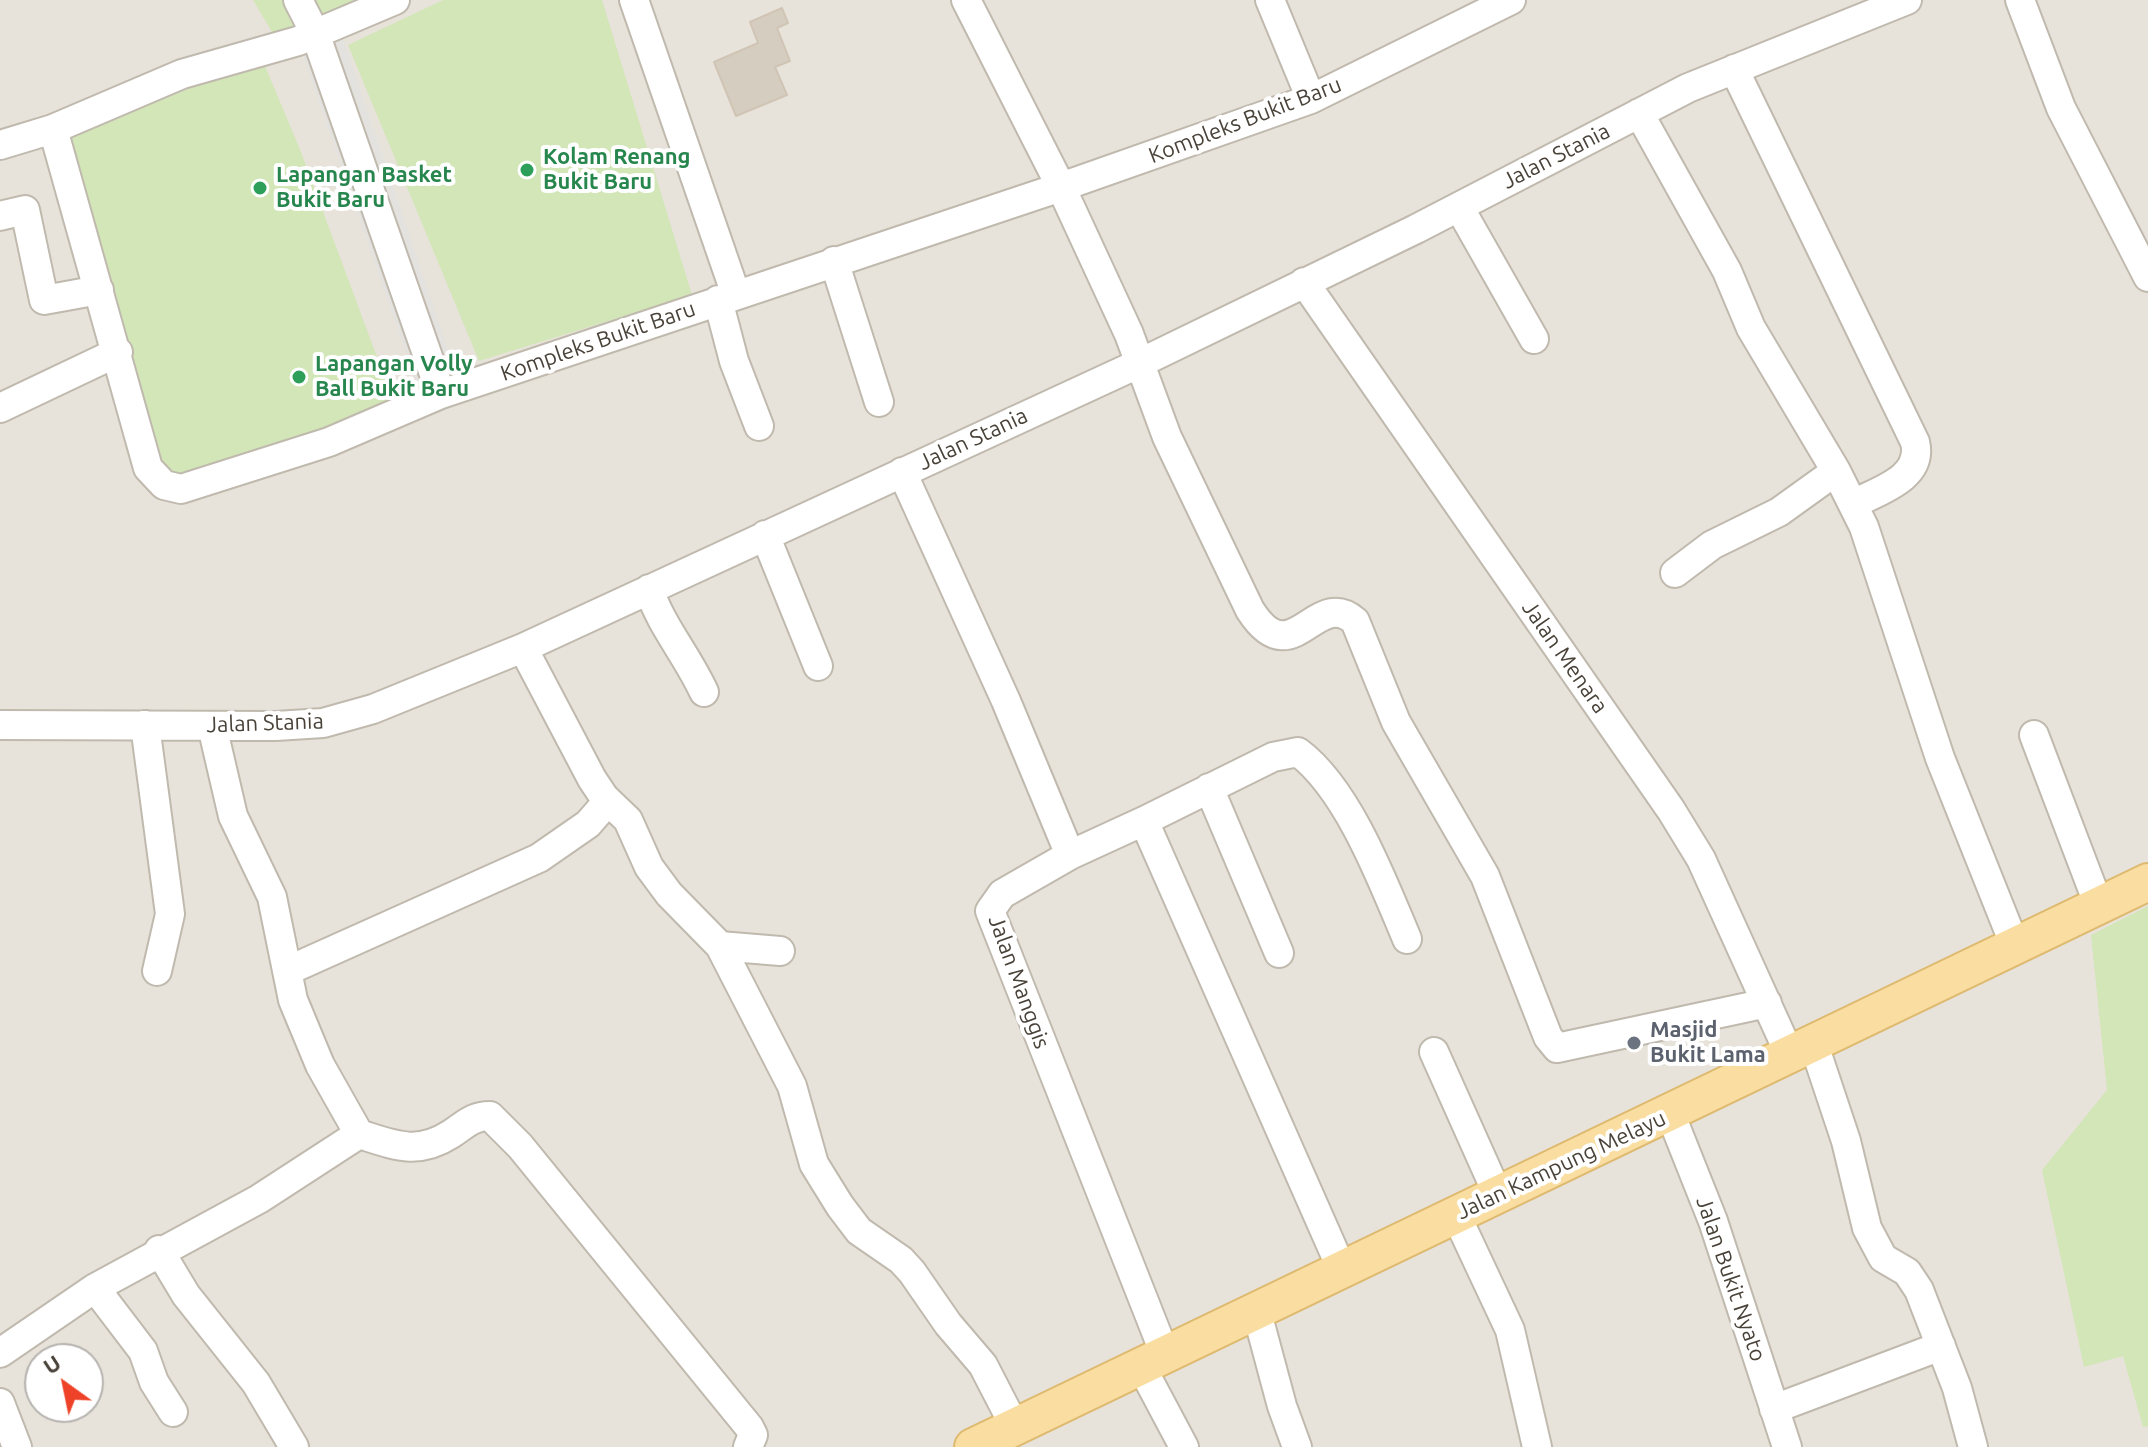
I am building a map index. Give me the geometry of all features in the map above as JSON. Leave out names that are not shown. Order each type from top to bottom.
[{"type":"main road","name":"Jalan Kampung Melayu","points":[[973,1447],[1343,1272],[2148,882]]},
{"type":"street","points":[[298,0],[327,29],[451,391]]},
{"type":"street","points":[[3,140],[53,129],[182,74],[327,29],[395,0]]},
{"type":"street","points":[[634,0],[727,298],[734,361],[759,426]]},
{"type":"street","points":[[966,0],[1061,187],[1129,334],[1167,437],[1263,630],[1274,637],[1284,637],[1335,612],[1346,614],[1355,621],[1396,722],[1485,876],[1548,1037],[1557,1048],[1767,1003]]},
{"type":"street","points":[[1270,0],[1311,99]]},
{"type":"street","name":"Kompleks Bukit Baru","points":[[118,352],[148,468],[164,485],[181,489],[329,442],[451,391],[1061,187],[1311,99],[1511,0]]},
{"type":"street","name":"Jalan Stania","points":[[0,725],[323,723],[373,709],[523,648],[1138,364],[1459,207],[1639,113],[1734,69],[1907,0]]},
{"type":"street","points":[[2020,0],[2061,108],[2148,277]]},
{"type":"street","points":[[1734,69],[1915,442],[1917,461],[1912,469],[1898,481],[1853,504]]},
{"type":"street","points":[[1639,113],[1727,271],[1751,328],[1836,471],[1864,527],[1945,773],[2015,946]]},
{"type":"street","points":[[0,408],[118,352],[53,129]]},
{"type":"street","points":[[1459,207],[1534,339]]},
{"type":"street","points":[[0,216],[25,210],[44,300],[99,290]]},
{"type":"street","points":[[834,261],[879,402]]},
{"type":"street","name":"Jalan Menara","points":[[1304,282],[1671,810],[1701,859],[1767,1003],[1801,1048],[1875,1247],[1883,1258],[1913,1278],[1941,1346],[1973,1447]]},
{"type":"street","points":[[1675,573],[1712,545],[1779,512],[1836,471]]},
{"type":"street","points":[[902,472],[1006,701],[1070,855],[1273,757],[1298,752],[1330,781],[1378,871],[1407,939]]},
{"type":"street","points":[[765,535],[818,666]]},
{"type":"street","points":[[649,589],[657,614],[687,655],[704,692]]},
{"type":"street","points":[[523,648],[592,779],[608,801],[628,820],[649,867],[669,894],[720,946],[792,1086],[814,1164],[840,1206],[859,1231],[901,1260],[912,1272],[948,1324],[983,1365],[1015,1427]]},
{"type":"street","points":[[145,725],[170,914],[157,971]]},
{"type":"street","points":[[212,726],[233,816],[272,897],[293,1000],[320,1065],[359,1134],[406,1150],[450,1136],[477,1116],[490,1116],[520,1146],[749,1427],[753,1435],[748,1447]]},
{"type":"street","points":[[2034,735],[2099,906]]},
{"type":"street","points":[[1209,788],[1279,953]]},
{"type":"street","points":[[287,971],[539,858],[588,824],[608,801]]},
{"type":"street","points":[[1144,821],[1343,1272]]},
{"type":"street","name":"Jalan Manggis","points":[[1070,855],[1002,894],[990,911],[1154,1362]]},
{"type":"street","points":[[720,946],[780,951]]},
{"type":"street","points":[[1434,1052],[1498,1195]]},
{"type":"street","name":"Jalan Bukit Nyato","points":[[1670,1113],[1713,1221],[1787,1447]]},
{"type":"street","points":[[0,1353],[95,1288],[159,1250],[259,1199],[359,1134]]},
{"type":"street","points":[[1456,1215],[1510,1330],[1537,1447]]},
{"type":"street","points":[[159,1250],[186,1295],[256,1383],[294,1447]]},
{"type":"street","points":[[95,1288],[143,1351],[154,1382],[173,1412]]},
{"type":"street","points":[[1257,1313],[1282,1406],[1297,1447]]},
{"type":"street","points":[[1774,1409],[1941,1346]]},
{"type":"street","points":[[1154,1362],[1184,1447]]},
{"type":"street","points":[[0,1403],[17,1447]]},
{"type":"shaded area","points":[[0,0],[2148,0],[2148,1447],[0,1447]]},
{"type":"shaded area","points":[[339,25],[461,388],[423,402],[298,41]]},
{"type":"green space","points":[[253,0],[368,0],[275,37]]},
{"type":"green space","name":"Kolam Renang Bukit Baru","points":[[443,0],[602,0],[692,295],[479,361],[348,45]]},
{"type":"green space","points":[[262,59],[299,147],[400,419],[165,492],[65,145],[74,135]]},
{"type":"green space","points":[[2148,906],[2148,1426],[2143,1427],[2123,1356],[2084,1367],[2042,1170],[2107,1090],[2091,935]]},
{"type":"building","points":[[782,8],[788,23],[777,28],[790,61],[775,67],[787,95],[736,116],[714,62],[758,43],[750,22]]},
{"type":"place","name":"Kolam Renang Bukit Baru","points":[[527,170]]},
{"type":"place","name":"Lapangan Basket Bukit Baru","points":[[260,188]]},
{"type":"place","name":"Lapangan Volly Ball Bukit Baru","points":[[299,377]]},
{"type":"place","name":"Masjid Bukit Lama","points":[[1634,1043]]}]
